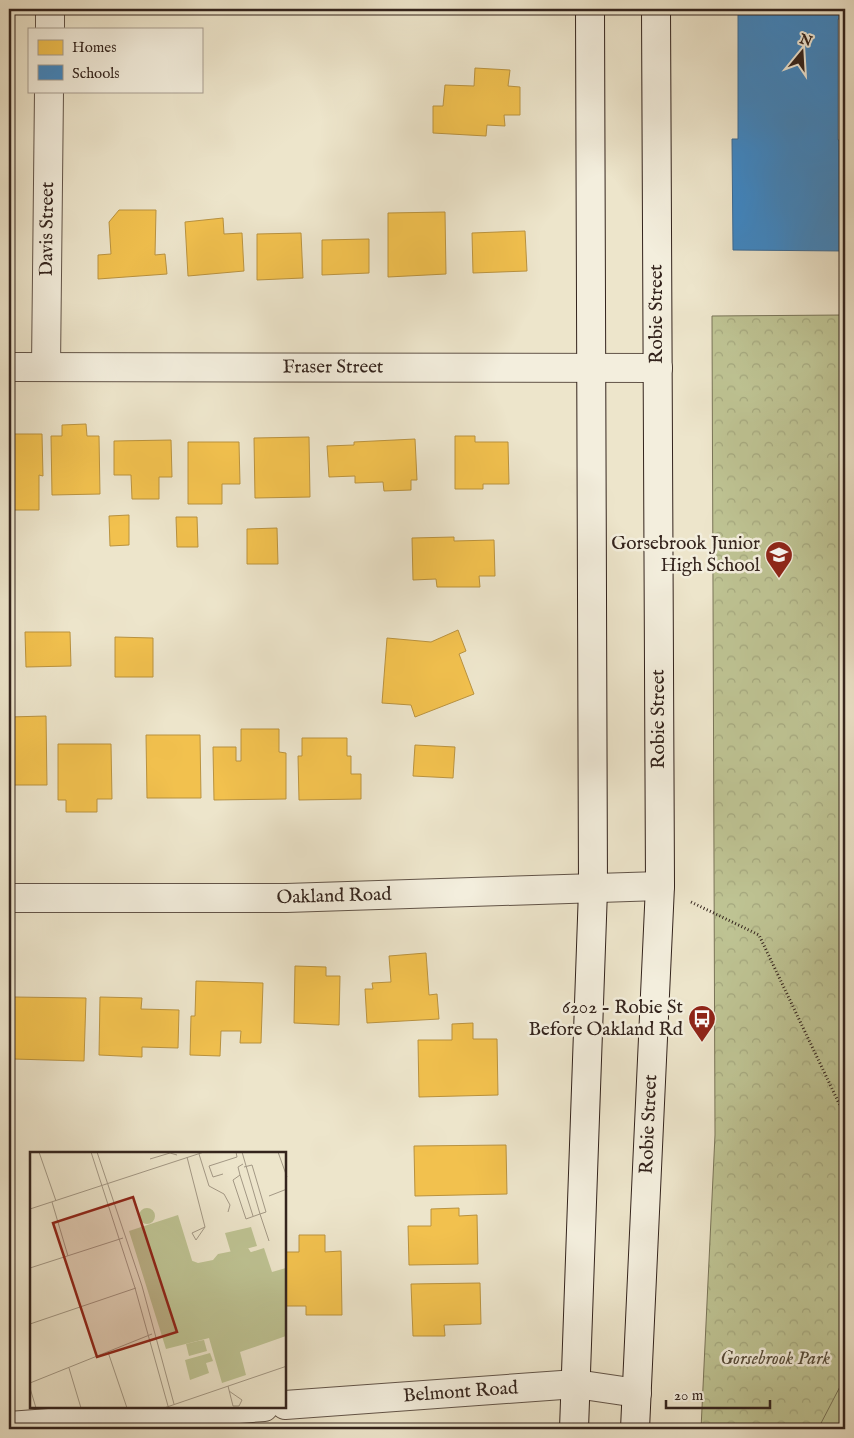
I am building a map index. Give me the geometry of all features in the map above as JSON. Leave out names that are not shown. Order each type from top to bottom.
[{"type":"main road","points":[[50,9],[50,28]]},
{"type":"main road","points":[[574,1429],[593,890],[593,368],[590,9]]},
{"type":"main road","name":"Robie Street","points":[[635,1429],[660,886],[656,9]]},
{"type":"main road","name":"Davis Street","points":[[46,367],[49,92]]},
{"type":"main road","name":"Fraser Street","points":[[9,367],[658,368]]},
{"type":"main road","name":"Oakland Road","points":[[9,898],[286,898],[593,890],[660,886]]},
{"type":"main road","name":"Belmont Road","points":[[286,1405],[576,1384],[637,1393]]},
{"type":"main road","points":[[9,1426],[124,1423],[255,1408]]},
{"type":"path","points":[[660,886],[759,935],[845,1116]]},
{"type":"green space","name":"Gorsebrook Park","points":[[845,315],[845,1429],[701,1429],[715,1135],[712,316]]},
{"type":"green space","points":[[845,1377],[845,1429],[818,1429]]},
{"type":"building: Homes","points":[[475,68],[510,70],[508,86],[520,87],[520,115],[504,115],[505,126],[487,125],[486,136],[433,133],[433,106],[443,106],[445,85],[474,86]]},
{"type":"building: Homes","points":[[119,210],[156,210],[155,255],[165,254],[167,274],[98,279],[98,255],[111,254],[109,222]]},
{"type":"building: Homes","points":[[445,212],[446,274],[388,277],[388,213]]},
{"type":"building: Homes","points":[[223,218],[224,234],[242,233],[244,271],[188,276],[185,222]]},
{"type":"building: Homes","points":[[525,231],[527,271],[473,273],[472,233]]},
{"type":"building: Homes","points":[[301,233],[303,278],[257,280],[257,234]]},
{"type":"building: Homes","points":[[369,239],[369,273],[322,275],[322,240]]},
{"type":"building: Homes","points":[[86,424],[87,436],[99,436],[100,494],[52,495],[51,436],[62,436],[62,425]]},
{"type":"building: Homes","points":[[9,434],[42,434],[43,476],[39,475],[39,510],[9,510]]},
{"type":"building: Homes","points":[[455,436],[475,436],[475,442],[508,442],[509,484],[483,484],[483,489],[455,489]]},
{"type":"building: Homes","points":[[309,437],[310,497],[255,498],[254,438]]},
{"type":"building: Homes","points":[[415,439],[417,480],[411,480],[411,490],[384,491],[383,482],[355,483],[355,476],[329,477],[327,446],[354,445],[354,442]]},
{"type":"building: Homes","points":[[171,440],[172,477],[159,477],[159,499],[132,499],[131,475],[114,475],[114,441]]},
{"type":"building: Homes","points":[[188,442],[239,442],[240,484],[222,484],[222,504],[188,504]]},
{"type":"building: Homes","points":[[129,515],[129,545],[110,546],[109,516]]},
{"type":"building: Homes","points":[[176,517],[197,517],[198,547],[177,547]]},
{"type":"building: Homes","points":[[277,528],[278,564],[247,564],[247,529]]},
{"type":"building: Homes","points":[[454,537],[454,541],[494,540],[495,576],[479,576],[480,587],[437,587],[436,579],[413,580],[412,538]]},
{"type":"building: Homes","points":[[458,630],[466,651],[459,654],[474,694],[415,717],[411,705],[382,703],[387,638],[431,642]]},
{"type":"building: Homes","points":[[25,632],[70,632],[71,666],[26,667]]},
{"type":"building: Homes","points":[[115,637],[153,638],[153,677],[115,677]]},
{"type":"building: Homes","points":[[46,716],[47,785],[12,785],[12,795],[9,795],[9,717]]},
{"type":"building: Homes","points":[[241,729],[279,729],[279,752],[286,753],[286,799],[214,800],[213,747],[236,747],[236,761],[241,761]]},
{"type":"building: Homes","points":[[146,735],[200,735],[201,798],[147,798]]},
{"type":"building: Homes","points":[[302,738],[347,738],[347,756],[351,756],[351,774],[361,774],[361,799],[299,800],[298,756],[302,756]]},
{"type":"building: Homes","points":[[58,744],[111,744],[112,799],[97,799],[97,812],[66,812],[66,800],[58,800]]},
{"type":"building: Homes","points":[[415,745],[455,747],[453,778],[413,776]]},
{"type":"building: Homes","points":[[426,953],[429,995],[437,994],[439,1019],[367,1023],[365,989],[373,989],[372,983],[391,982],[389,956]]},
{"type":"building: Homes","points":[[295,966],[326,967],[326,976],[340,976],[339,1025],[294,1023]]},
{"type":"building: Homes","points":[[196,981],[263,983],[261,1043],[240,1043],[241,1031],[221,1031],[220,1056],[190,1055],[191,1016],[195,1016]]},
{"type":"building: Homes","points":[[14,997],[86,998],[84,1061],[13,1059]]},
{"type":"building: Homes","points":[[100,997],[142,998],[141,1009],[179,1010],[178,1048],[142,1047],[142,1057],[99,1055]]},
{"type":"building: Homes","points":[[473,1023],[473,1039],[497,1039],[498,1095],[419,1097],[418,1040],[452,1040],[452,1024]]},
{"type":"building: Homes","points":[[506,1145],[507,1194],[415,1196],[414,1146]]},
{"type":"building: Homes","points":[[459,1208],[459,1216],[477,1215],[478,1264],[409,1265],[408,1226],[431,1226],[431,1209]]},
{"type":"building: Homes","points":[[299,1235],[325,1235],[325,1252],[341,1251],[342,1315],[306,1315],[306,1306],[286,1306],[286,1252],[299,1252]]},
{"type":"building: Homes","points":[[480,1283],[481,1324],[444,1325],[445,1336],[413,1336],[411,1284]]},
{"type":"building: Homes","points":[[9,1294],[11,1294],[10,1335],[9,1335]]},
{"type":"building: Schools","points":[[738,9],[845,9],[845,19],[838,19],[838,140],[845,140],[845,251],[733,250],[732,139],[738,139]]},
{"type":"place","name":"Gorsebrook Junior High School","points":[[779,579]]},
{"type":"place","name":"6202 - Robie St Before Oakland Rd","points":[[702,1043]]}]
